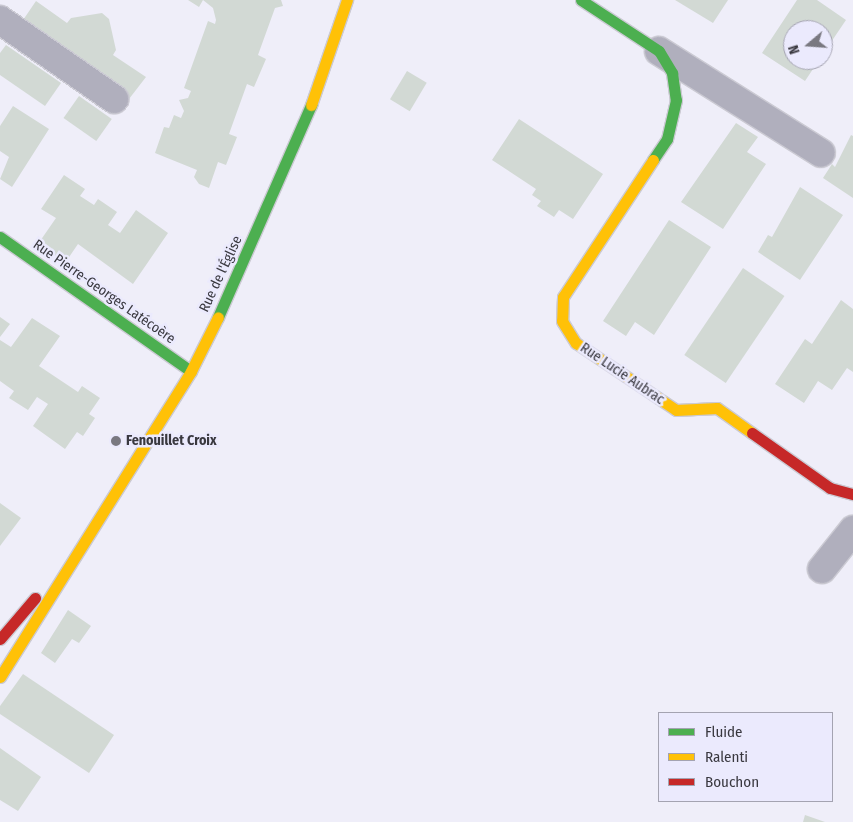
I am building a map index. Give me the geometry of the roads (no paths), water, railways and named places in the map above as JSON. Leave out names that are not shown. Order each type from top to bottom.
[{"type":"street","name":"Rue de l'Église","points":[[0,677],[8,634],[84,542],[191,370],[241,270],[314,98],[347,0]]},
{"type":"street","name":"Rue Lucie Aubrac","points":[[581,0],[658,51],[821,153]]},
{"type":"street","points":[[0,20],[114,99]]},
{"type":"street","name":"Rue Lucie Aubrac","points":[[658,51],[672,73],[676,100],[667,140],[563,297],[562,321],[576,343],[676,410],[717,408],[830,488],[853,494]]},
{"type":"street","name":"Rue Pierre-Georges Latécoère","points":[[0,237],[191,370]]},
{"type":"street","points":[[822,569],[853,530]]},
{"type":"street","name":"Rue de l'Église","points":[[8,634],[84,542]]},
{"type":"place","name":"Fenouillet Croix","points":[[116,441]]}]
